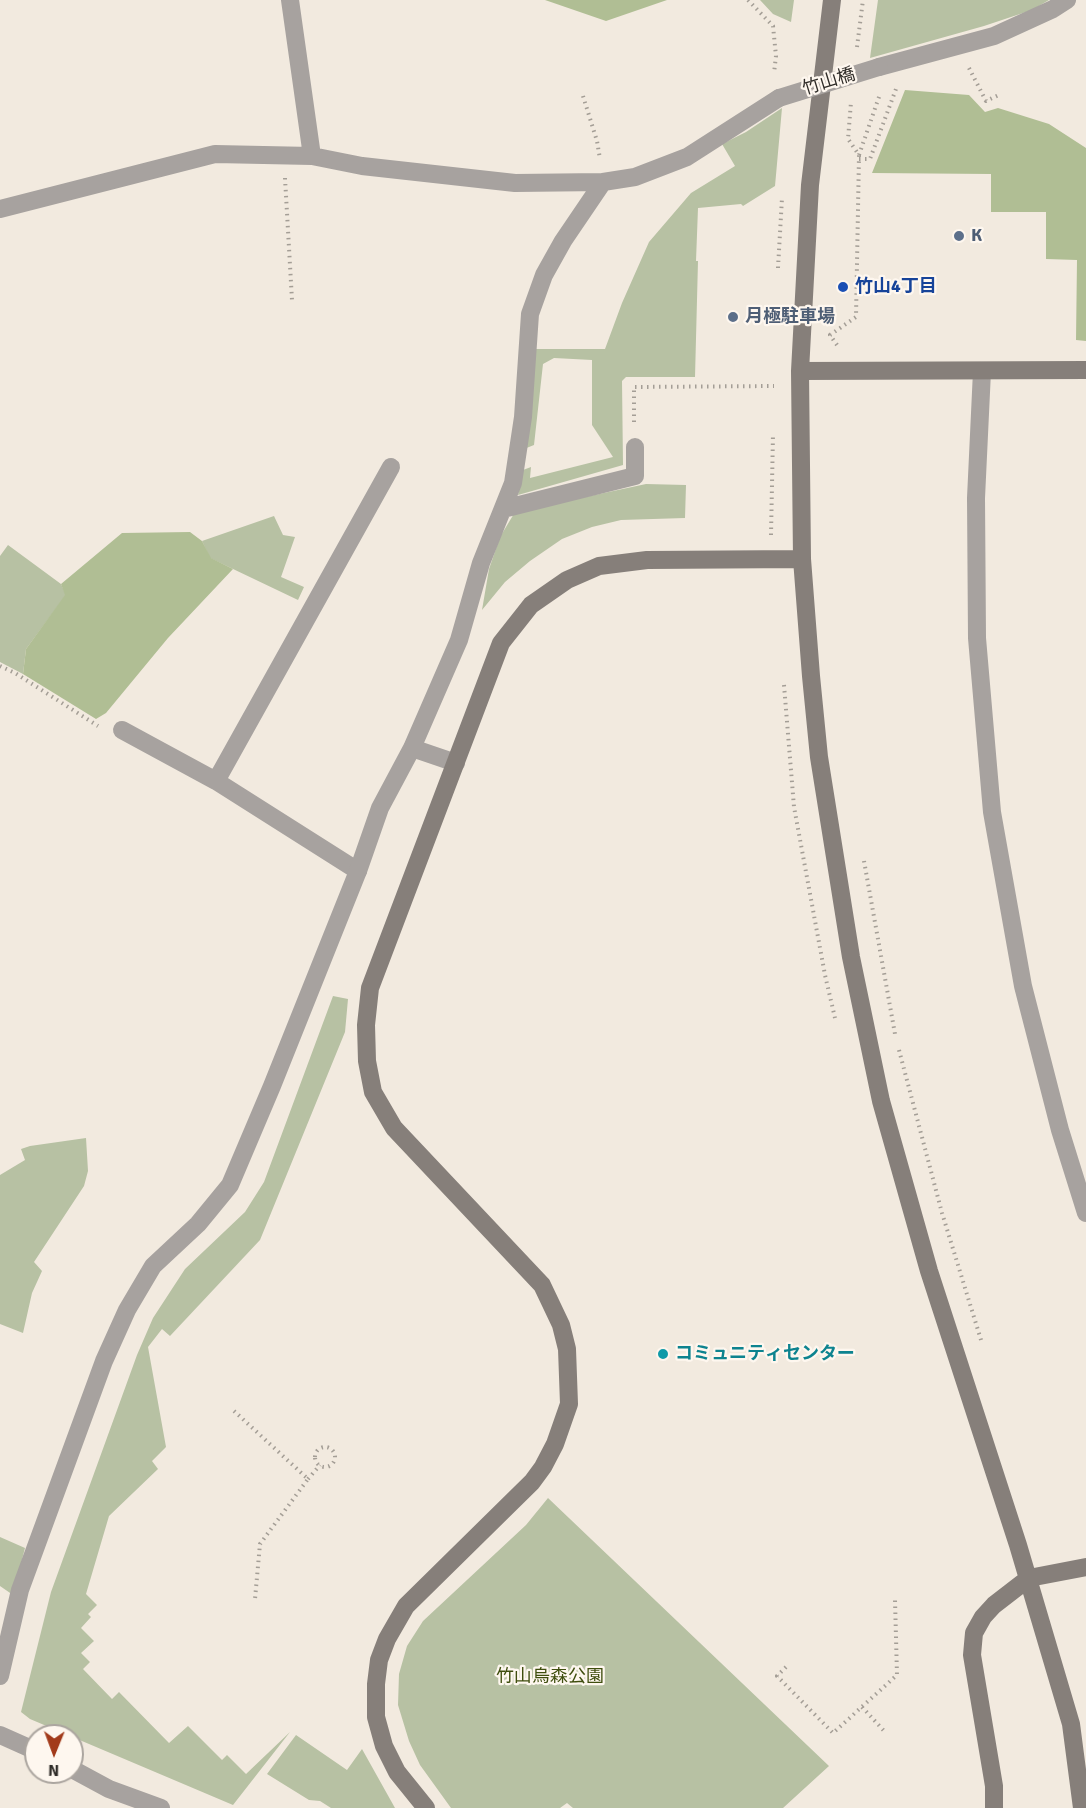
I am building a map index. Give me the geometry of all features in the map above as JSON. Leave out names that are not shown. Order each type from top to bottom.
[{"type":"street","points":[[290,0],[312,156]]},
{"type":"street","points":[[832,0],[809,198],[800,371],[802,559],[819,757],[851,957],[881,1101],[929,1270],[1029,1578],[1071,1724],[1082,1808]]},
{"type":"street","name":"竹山橋","points":[[0,209],[215,154],[312,156],[362,166],[515,183],[603,182],[635,177],[687,158],[773,102],[892,64],[994,36],[1053,9],[1067,0]]},
{"type":"street","points":[[0,1676],[20,1590],[104,1361],[127,1310],[153,1266],[198,1224],[230,1185],[358,871],[380,808],[412,748],[459,640],[482,562],[513,483],[523,417],[530,314],[544,275],[563,241],[603,182]]},
{"type":"street","points":[[800,371],[1086,370]]},
{"type":"street","points":[[982,371],[976,509],[977,638],[992,812],[1023,986],[1060,1130],[1086,1213]]},
{"type":"street","points":[[503,509],[635,476],[635,447]]},
{"type":"street","points":[[216,781],[391,467]]},
{"type":"street","points":[[426,1808],[397,1772],[384,1746],[376,1717],[376,1684],[383,1649],[406,1606],[532,1482],[543,1467],[555,1444],[568,1404],[567,1349],[561,1325],[542,1285],[394,1128],[373,1092],[367,1061],[366,1025],[370,988],[501,643],[531,605],[567,580],[599,566],[647,560],[802,559]]},
{"type":"street","points":[[122,730],[216,781],[358,871]]},
{"type":"street","points":[[412,748],[456,763]]},
{"type":"street","points":[[994,1808],[994,1786],[972,1655],[974,1633],[983,1617],[994,1605],[1029,1578],[1086,1567]]},
{"type":"street","points":[[0,1735],[24,1746]]},
{"type":"street","points":[[84,1775],[109,1789],[161,1808]]},
{"type":"path","points":[[748,0],[773,26],[776,56],[773,102]]},
{"type":"path","points":[[855,58],[863,0]]},
{"type":"path","points":[[839,348],[830,335],[856,317],[859,157],[892,64]]},
{"type":"path","points":[[852,93],[848,139],[859,157],[870,159],[892,64]]},
{"type":"path","points":[[979,87],[986,101],[1001,94]]},
{"type":"path","points":[[583,96],[597,141],[603,182]]},
{"type":"path","points":[[284,155],[292,300]]},
{"type":"path","points":[[635,447],[634,387],[774,386]]},
{"type":"path","points":[[0,666],[15,673],[99,727],[122,730]]},
{"type":"path","points":[[863,858],[897,1045],[942,1213],[984,1351]]},
{"type":"path","points":[[234,1411],[308,1479]]},
{"type":"path","points":[[326,1447],[334,1456],[330,1466],[320,1465],[316,1463],[314,1456],[318,1449],[326,1447]]},
{"type":"path","points":[[255,1599],[260,1544],[320,1465]]},
{"type":"path","points":[[786,1667],[777,1676],[833,1733],[897,1676],[895,1600]]},
{"type":"path","points":[[862,1707],[886,1732]]},
{"type":"green space","points":[[545,0],[667,0],[606,21]]},
{"type":"green space","points":[[760,0],[794,0],[791,22],[773,14]]},
{"type":"green space","points":[[878,0],[1049,0],[1032,10],[984,26],[870,58]]},
{"type":"green space","points":[[905,90],[969,95],[985,112],[998,108],[1049,124],[1086,148],[1086,341],[1076,340],[1077,260],[1046,259],[1046,212],[991,212],[991,174],[872,173]]},
{"type":"green space","points":[[782,108],[775,186],[743,206],[741,204],[698,208],[695,377],[626,377],[622,381],[623,465],[518,495],[523,470],[531,467],[530,478],[613,457],[592,425],[592,360],[554,358],[543,364],[534,445],[524,449],[534,349],[605,349],[649,242],[691,193],[735,166],[722,144],[746,132]]},
{"type":"green space","points":[[646,484],[686,485],[685,518],[621,520],[592,527],[562,539],[505,582],[482,610],[489,569],[500,537],[515,512]]},
{"type":"green space","points":[[274,516],[283,535],[295,537],[281,577],[304,587],[298,600],[210,558],[202,541]]},
{"type":"green space","points":[[190,532],[202,541],[211,558],[233,569],[168,638],[106,713],[96,719],[23,674],[26,649],[65,595],[61,584],[122,533]]},
{"type":"green space","points":[[8,545],[61,584],[66,595],[26,649],[23,674],[0,662],[0,556]]},
{"type":"green space","points":[[333,996],[348,999],[345,1032],[260,1240],[170,1336],[162,1329],[148,1347],[166,1447],[152,1461],[158,1469],[109,1516],[86,1594],[97,1605],[88,1614],[91,1617],[81,1628],[94,1641],[81,1653],[90,1662],[83,1669],[112,1699],[119,1692],[169,1743],[188,1726],[222,1760],[227,1755],[246,1774],[290,1732],[233,1805],[84,1742],[84,1724],[42,1724],[21,1712],[51,1592],[137,1355],[153,1318],[185,1269],[245,1212],[264,1182]]},
{"type":"green space","points":[[86,1138],[88,1171],[84,1186],[34,1262],[42,1271],[32,1293],[23,1333],[0,1324],[0,1175],[25,1160],[21,1149]]},
{"type":"green space","name":"竹山烏森公園","points":[[548,1498],[829,1766],[783,1808],[573,1808],[567,1803],[560,1808],[451,1808],[420,1765],[409,1741],[398,1705],[399,1674],[407,1646],[423,1621],[526,1525]]},
{"type":"green space","points":[[0,1537],[25,1548],[13,1595],[0,1586]]},
{"type":"green space","points":[[296,1735],[347,1770],[362,1749],[395,1808],[331,1808],[320,1801],[309,1800],[267,1774]]},
{"type":"place","name":"K","points":[[959,236]]},
{"type":"place","name":"竹山4丁目","points":[[843,287]]},
{"type":"place","name":"月極駐車場","points":[[733,317]]},
{"type":"place","name":"コミュニティセンター","points":[[663,1354]]}]
